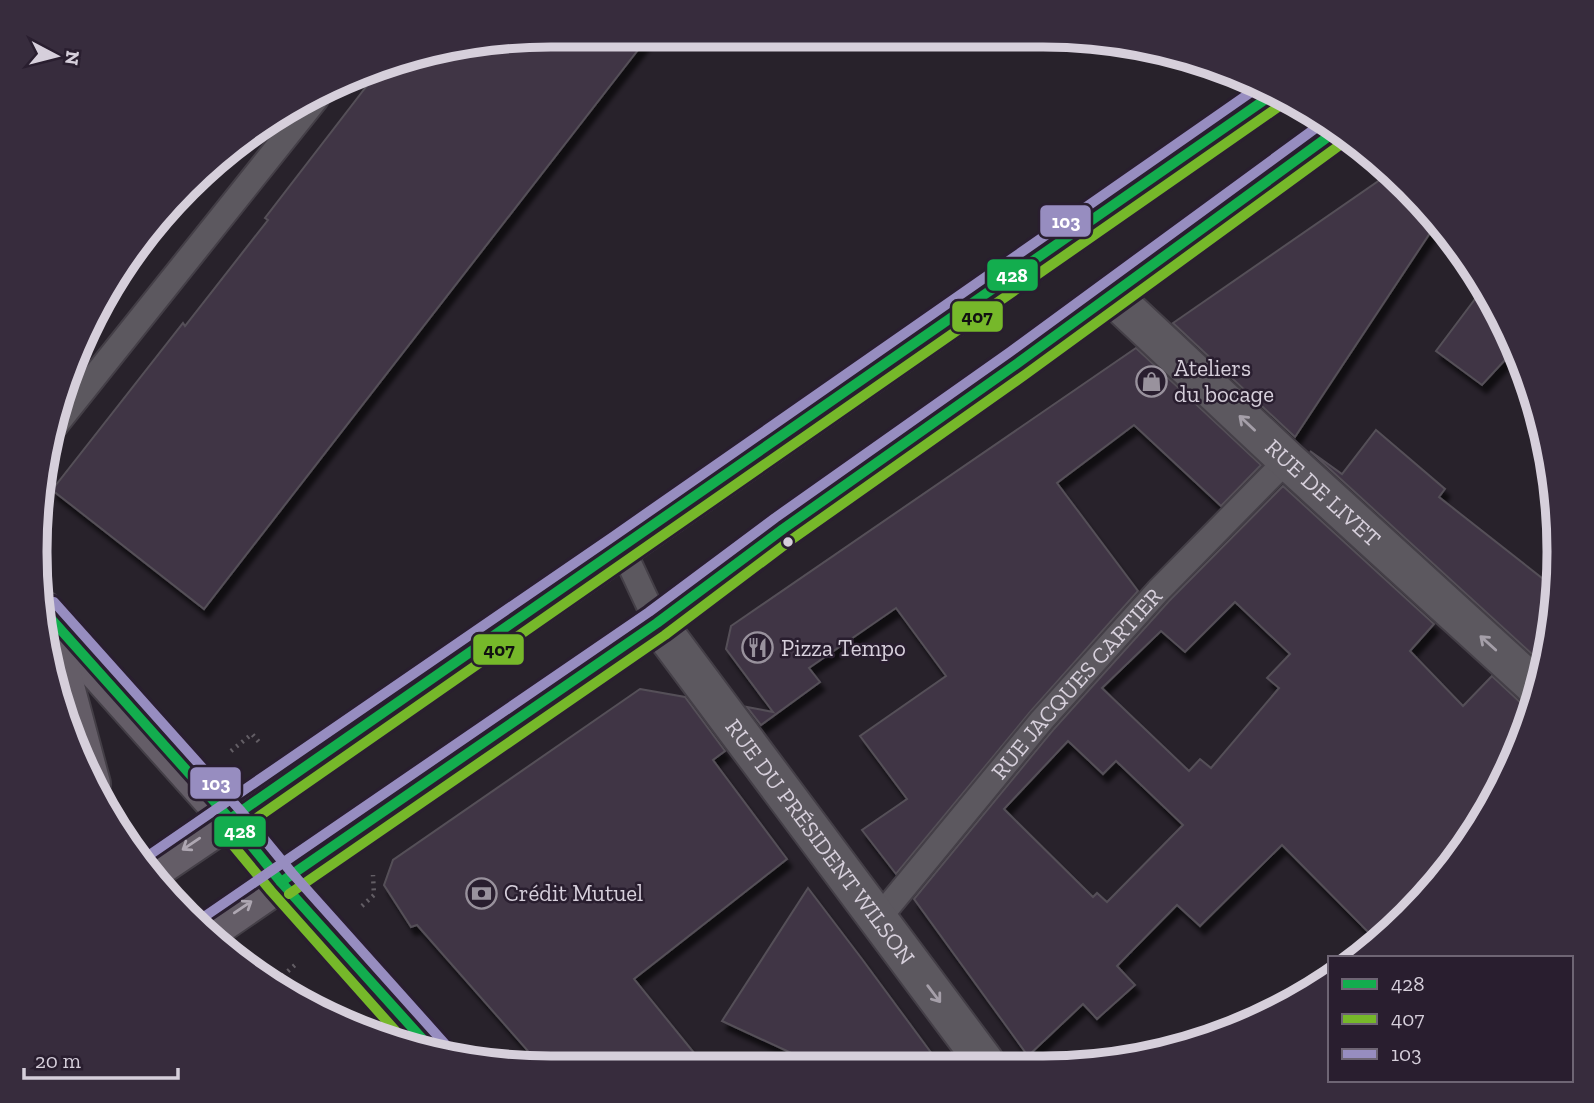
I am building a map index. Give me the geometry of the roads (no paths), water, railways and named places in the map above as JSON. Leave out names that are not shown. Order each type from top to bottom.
[{"type":"main road","points":[[158,867],[622,548],[1266,99]]},
{"type":"main road","points":[[215,927],[657,623],[783,529],[1329,136]]},
{"type":"main road","points":[[53,622],[423,1039]]},
{"type":"street","name":"RUE DE LIVET","points":[[1111,295],[1530,682]]},
{"type":"street","name":"RUE DU PRÉSIDENT WILSON","points":[[657,623],[980,1056]]},
{"type":"lane","points":[[67,411],[307,111]]},
{"type":"lane","name":"RUE JACQUES CARTIER","points":[[878,919],[1042,720],[1158,592],[1287,460]]},
{"type":"lane","points":[[622,548],[657,623]]},
{"type":"place","name":"Ateliers du bocage","points":[[1151,381]]},
{"type":"place","name":"Pizza Tempo","points":[[758,648]]},
{"type":"place","name":"Crédit Mutuel","points":[[481,893]]}]
